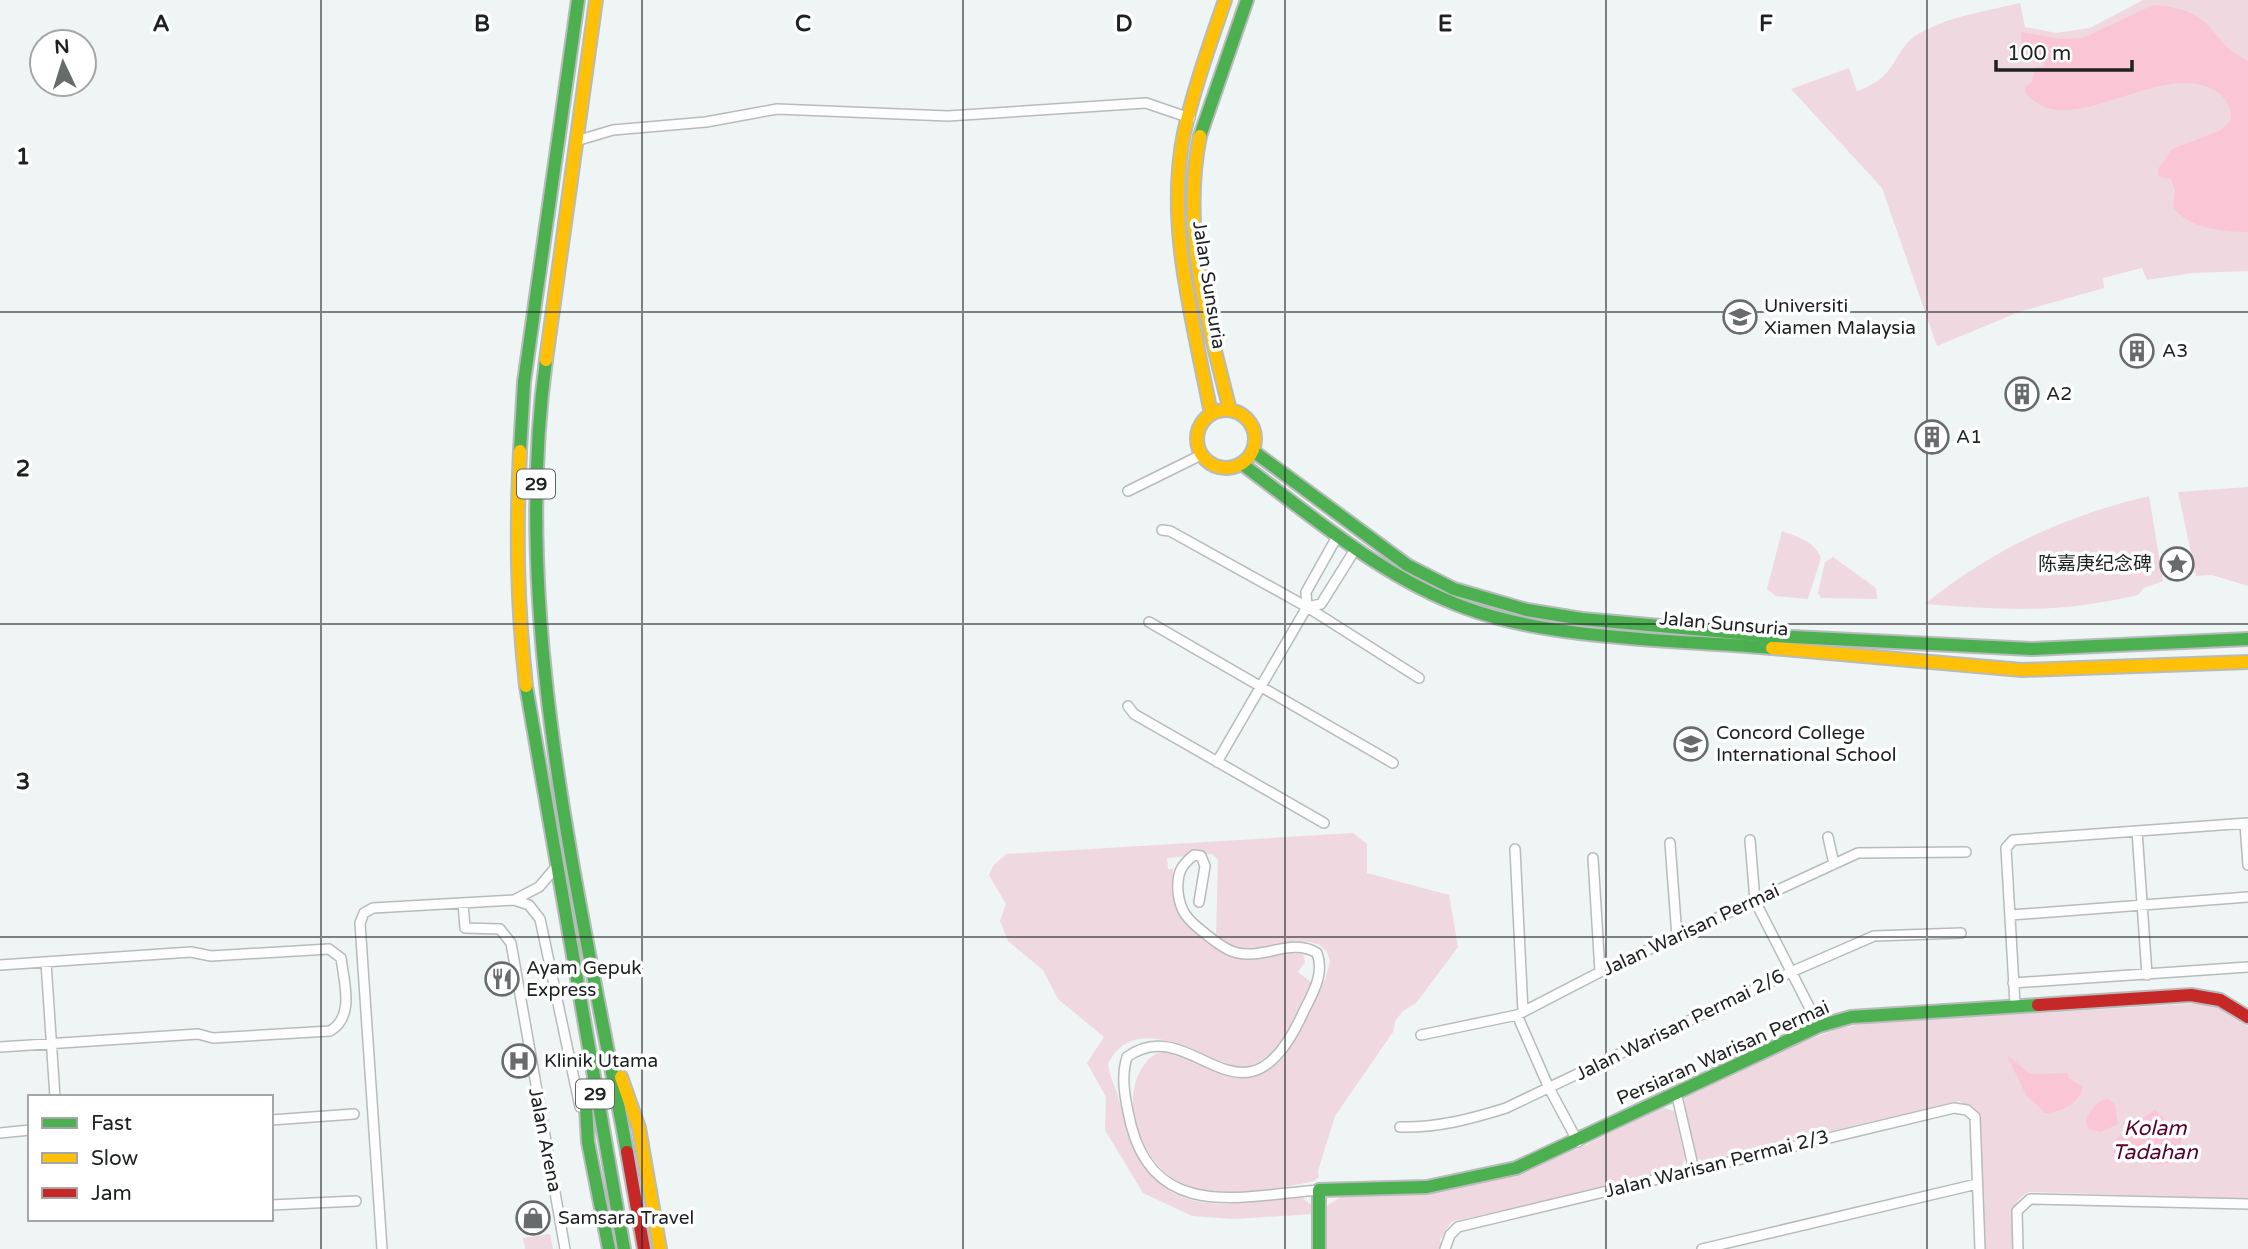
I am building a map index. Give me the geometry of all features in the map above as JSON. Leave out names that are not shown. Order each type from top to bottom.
[{"type":"main road","name":"29","points":[[578,0],[524,382],[516,535],[517,604],[529,712],[582,1026],[624,1249]]},
{"type":"main road","name":"29","points":[[596,0],[574,141],[541,399],[536,476],[536,544],[548,713],[644,1249]]},
{"type":"main road","points":[[1204,62],[1218,0]]},
{"type":"main road","name":"Jalan Sunsuria","points":[[1211,414],[1181,250],[1178,206],[1182,151],[1204,62],[1226,0]]},
{"type":"main road","name":"Jalan Sunsuria","points":[[1230,410],[1203,301],[1194,250],[1193,178],[1205,124],[1247,0]]},
{"type":"main road","points":[[1230,410],[1238,413],[1251,425],[1255,442],[1253,451],[1242,464],[1215,467],[1201,455],[1197,437],[1199,428],[1211,414],[1230,410]]},
{"type":"main road","name":"Jalan Sunsuria","points":[[1253,451],[1407,565],[1454,589],[1527,610],[1582,619],[1772,636],[2032,649],[2248,639]]},
{"type":"main road","name":"Jalan Sunsuria","points":[[1242,464],[1356,548],[1449,601],[1508,619],[1595,633],[2022,670],[2248,662]]},
{"type":"main road","name":"Persiaran Warisan Permai","points":[[1319,1191],[1427,1187],[1516,1168],[1578,1142],[1676,1092],[1819,1026],[1877,1014],[2199,995],[2220,1000],[2248,1017]]},
{"type":"main road","points":[[582,1026],[588,1142],[609,1249]]},
{"type":"main road","points":[[605,1036],[639,1128],[660,1249]]},
{"type":"main road","points":[[1319,1191],[1319,1249]]},
{"type":"street","points":[[574,141],[613,130],[706,122],[777,108],[947,116],[1146,103],[1190,118]]},
{"type":"street","points":[[1128,491],[1201,455]]},
{"type":"street","points":[[1162,530],[1170,531],[1307,607],[1419,678]]},
{"type":"street","points":[[1217,762],[1307,607],[1306,592],[1338,535]]},
{"type":"street","points":[[1307,607],[1321,604],[1356,548]]},
{"type":"street","points":[[1149,622],[1393,763]]},
{"type":"street","points":[[1128,706],[1133,714],[1324,822]]},
{"type":"street","points":[[2015,1004],[2006,848],[2013,840],[2247,823],[2248,865]]},
{"type":"street","points":[[2137,831],[2147,975]]},
{"type":"street","points":[[1828,838],[1834,864]]},
{"type":"street","points":[[1750,840],[1755,901],[1819,1026]]},
{"type":"street","points":[[1670,843],[1677,937]]},
{"type":"street","points":[[1515,849],[1520,1014],[1549,1088],[1578,1142]]},
{"type":"street","name":"Jalan Warisan Permai","points":[[1421,1035],[1520,1014],[1600,972],[1858,853],[1966,852]]},
{"type":"street","points":[[1199,902],[1205,866],[1201,856],[1194,855],[1183,863],[1178,873],[1182,911],[1190,921],[1225,948],[1237,953],[1306,947],[1317,953],[1321,963],[1318,981],[1282,1052],[1257,1070],[1234,1073],[1185,1053],[1152,1045],[1138,1049],[1127,1057],[1123,1070],[1134,1135],[1154,1172],[1194,1196],[1241,1198],[1319,1191]]},
{"type":"street","points":[[1593,858],[1600,972]]},
{"type":"street","points":[[514,900],[540,887],[556,866]]},
{"type":"street","points":[[2011,915],[2248,897]]},
{"type":"street","points":[[382,1249],[360,923],[364,914],[373,908],[514,900],[529,905],[540,919],[588,1142]]},
{"type":"street","name":"Jalan Arena","points":[[463,903],[465,928],[500,929],[511,943],[565,1249]]},
{"type":"street","name":"Jalan Warisan Permai 2/6","points":[[1400,1127],[1425,1127],[1474,1118],[1549,1088],[1791,971],[1874,936],[1961,933]]},
{"type":"street","points":[[0,965],[191,952],[211,956],[329,949],[341,958],[345,1010],[340,1025],[330,1031],[213,1038],[198,1034],[0,1047]]},
{"type":"street","points":[[46,962],[55,1095]]},
{"type":"street","points":[[2014,984],[2248,967]]},
{"type":"street","points":[[1676,1092],[1694,1170]]},
{"type":"street","name":"Jalan Warisan Permai 2/3","points":[[1445,1249],[1450,1235],[1458,1227],[1954,1108],[1967,1110],[1975,1117],[1977,1184]]},
{"type":"street","points":[[273,1120],[354,1114]]},
{"type":"street","points":[[0,1133],[28,1130]]},
{"type":"street","points":[[1702,1249],[1977,1184],[1981,1248]]},
{"type":"street","points":[[2018,1249],[2017,1211],[2025,1201],[2039,1198],[2248,1204]]},
{"type":"street","points":[[273,1205],[356,1201]]},
{"type":"shaded area","points":[[2143,0],[2248,0],[2248,271],[2193,273],[2147,280],[2142,268],[2103,278],[2104,288],[2019,312],[1937,346],[1882,188],[1791,89],[1849,68],[1857,91],[1881,78],[1911,39],[1944,22],[1969,15],[2020,3],[2025,27],[2056,33],[2090,28]]},
{"type":"shaded area","points":[[2248,487],[2248,586],[2212,575],[2196,576],[2178,492]]},
{"type":"shaded area","points":[[2149,496],[2163,581],[2144,588],[2138,595],[2056,608],[1981,608],[1925,604],[1977,567],[2031,537],[2059,524]]},
{"type":"shaded area","points":[[1782,531],[1810,544],[1821,558],[1808,599],[1776,596],[1767,589]]},
{"type":"shaded area","points":[[1833,557],[1876,588],[1877,599],[1821,598],[1818,593],[1825,562]]},
{"type":"shaded area","points":[[1353,833],[1367,844],[1367,873],[1449,895],[1458,947],[1416,1003],[1403,1011],[1395,1021],[1393,1032],[1335,1116],[1318,1171],[1319,1177],[1314,1181],[1253,1192],[1221,1193],[1192,1188],[1176,1181],[1161,1169],[1140,1137],[1133,1099],[1136,1081],[1151,1057],[1165,1052],[1237,1077],[1255,1076],[1271,1068],[1284,1057],[1325,980],[1330,961],[1327,952],[1320,945],[1310,942],[1250,948],[1227,944],[1216,937],[1218,860],[1212,854],[1187,853],[1187,856],[1167,858],[1168,869],[1173,869],[1179,912],[1188,925],[1205,940],[1231,956],[1246,958],[1303,954],[1305,962],[1298,972],[1311,982],[1293,1022],[1286,1035],[1267,1056],[1241,1068],[1170,1042],[1151,1038],[1135,1040],[1120,1048],[1108,1064],[1132,1141],[1150,1173],[1163,1186],[1198,1201],[1222,1204],[1303,1198],[1312,1206],[1313,1214],[1233,1219],[1192,1216],[1143,1193],[1105,1130],[1106,1097],[1087,1063],[1104,1037],[1058,999],[1043,970],[1008,941],[1000,921],[1006,904],[989,875],[993,866],[1006,854]]},
{"type":"shaded area","points":[[2208,1003],[2223,1009],[2248,1027],[2248,1199],[2029,1192],[2017,1202],[2012,1216],[2013,1249],[1985,1249],[1979,1113],[1959,1101],[1704,1161],[1698,1159],[1694,1153],[1684,1098],[1790,1047],[1837,1029],[1866,1023]]},
{"type":"shaded area","points":[[1662,1107],[1674,1111],[1685,1158],[1681,1169],[1451,1222],[1440,1240],[1442,1249],[1322,1249],[1323,1216],[1328,1205],[1341,1197],[1428,1194],[1510,1175],[1586,1145]]},
{"type":"shaded area","points":[[550,1234],[553,1249],[525,1249],[523,1238]]},
{"type":"water","points":[[2153,5],[2190,12],[2209,26],[2224,44],[2248,61],[2248,232],[2218,230],[2188,220],[2173,208],[2175,191],[2171,179],[2159,177],[2158,169],[2172,149],[2219,131],[2231,121],[2227,103],[2214,90],[2191,83],[2166,85],[2089,107],[2065,110],[2043,106],[2025,92],[2025,87],[2032,82],[2035,68],[2045,66],[2044,60],[2035,60],[2021,41],[2021,32],[2063,39],[2083,38]]},
{"type":"water","name":"Kolam Tadahan","points":[[2006,1054],[2030,1074],[2068,1073],[2069,1078],[2083,1087],[2081,1093],[2069,1106],[2045,1113],[2026,1095]]},
{"type":"water","name":"Kolam Tadahan","points":[[2108,1099],[2115,1104],[2118,1124],[2101,1132],[2088,1129],[2086,1121],[2092,1110],[2101,1101]]},
{"type":"water","name":"Kolam Tadahan","points":[[2155,1110],[2183,1134],[2178,1156],[2173,1161],[2156,1164],[2114,1153],[2113,1143],[2128,1127]]},
{"type":"traffic: fast","points":[[520,451],[524,382],[578,0]]},
{"type":"traffic: fast","points":[[1200,136],[1247,0]]},
{"type":"traffic: fast","points":[[546,360],[537,459],[537,558],[543,658],[571,857],[627,1152]]},
{"type":"traffic: fast","points":[[1253,451],[1407,565],[1454,589],[1527,610],[1582,619],[1772,636],[2032,649],[2248,639]]},
{"type":"traffic: fast","points":[[1242,464],[1377,563],[1435,595],[1466,608],[1500,619],[1576,633],[1772,648]]},
{"type":"traffic: fast","points":[[526,686],[624,1249]]},
{"type":"traffic: fast","points":[[1319,1249],[1319,1190],[1427,1187],[1516,1168],[1819,1026],[1851,1017],[2038,1005]]},
{"type":"traffic: fast","points":[[585,1089],[588,1142],[609,1249]]},
{"type":"traffic: slow","points":[[546,360],[596,0]]},
{"type":"traffic: slow","points":[[1211,414],[1184,274],[1178,203],[1179,168],[1184,133],[1197,83],[1225,0]]},
{"type":"traffic: slow","points":[[1200,136],[1193,205],[1195,240],[1205,308],[1230,410]]},
{"type":"traffic: slow","points":[[1226,410],[1247,418],[1255,439],[1247,460],[1226,468],[1205,460],[1197,439],[1205,418],[1226,410]]},
{"type":"traffic: slow","points":[[520,451],[518,568],[526,686]]},
{"type":"traffic: slow","points":[[1772,648],[2022,670],[2248,662]]},
{"type":"traffic: slow","points":[[621,1077],[639,1128],[660,1249]]},
{"type":"traffic: jam","points":[[2038,1005],[2191,995],[2220,1000],[2248,1017]]},
{"type":"traffic: jam","points":[[627,1152],[644,1249]]},
{"type":"place","name":"Universiti Xiamen Malaysia","points":[[1740,317]]},
{"type":"place","name":"A3","points":[[2137,351]]},
{"type":"place","name":"A2","points":[[2022,394]]},
{"type":"place","name":"A1","points":[[1932,437]]},
{"type":"place","name":"陈嘉庚纪念碑","points":[[2177,564]]},
{"type":"place","name":"Concord College International School","points":[[1691,744]]},
{"type":"place","name":"Ayam Gepuk Express","points":[[502,979]]},
{"type":"place","name":"Klinik Utama","points":[[519,1061]]},
{"type":"place","name":"Samsara Travel","points":[[533,1218]]}]
